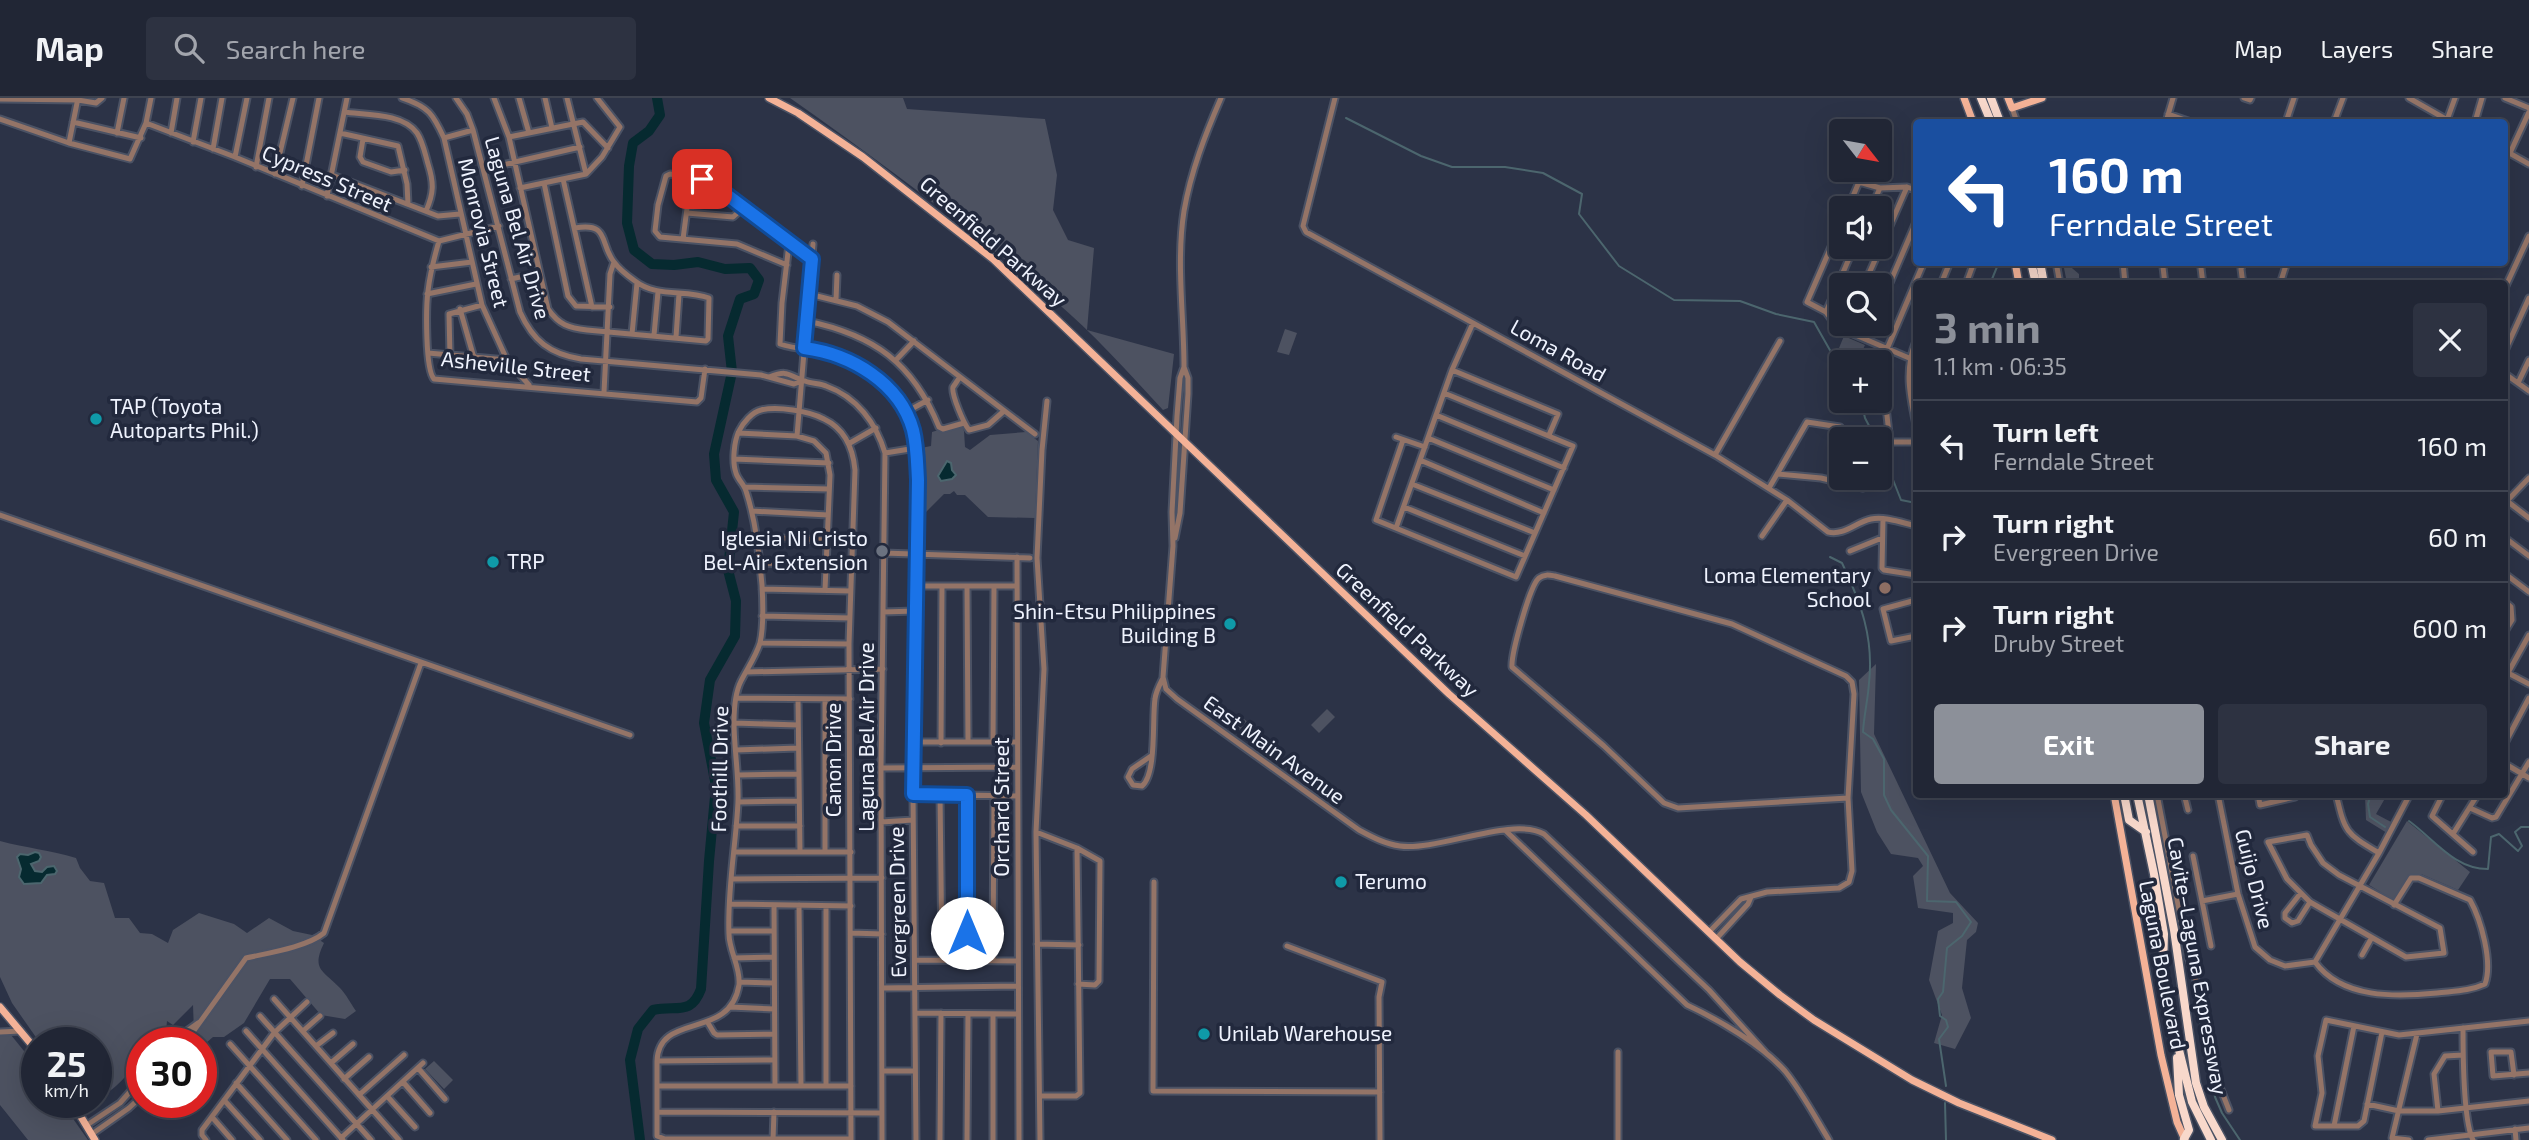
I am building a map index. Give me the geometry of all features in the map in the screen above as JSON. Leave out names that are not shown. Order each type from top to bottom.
[{"type":"highway","points":[[1981,98],[1990,119]]},
{"type":"highway","points":[[1991,98],[1999,119]]},
{"type":"highway","points":[[2125,798],[2129,820],[2146,832]]},
{"type":"highway","name":"Cavite–Laguna Expressway","points":[[2138,798],[2164,934],[2163,969],[2175,1034],[2192,1102],[2211,1140]]},
{"type":"highway","name":"Cavite–Laguna Expressway","points":[[2149,798],[2174,930],[2196,1083],[2208,1115],[2224,1140]]},
{"type":"highway","points":[[2175,1034],[2179,1095],[2189,1130],[2184,1140]]},
{"type":"main road","name":"Greenfield Parkway","points":[[769,98],[798,113],[863,157],[993,259],[1449,694],[1577,807],[1770,987],[1814,1020],[1892,1069],[1959,1104],[2052,1140]]},
{"type":"main road","points":[[1964,98],[1972,119]]},
{"type":"main road","points":[[2008,98],[2012,108],[2042,98]]},
{"type":"main road","name":"Laguna Boulevard","points":[[2115,798],[2161,1055],[2184,1140]]},
{"type":"main road","points":[[0,1007],[21,1030]]},
{"type":"main road","points":[[82,1118],[94,1137]]},
{"type":"street","points":[[0,99],[78,99],[96,103],[102,98]]},
{"type":"street","points":[[117,134],[124,98]]},
{"type":"street","points":[[0,119],[127,160],[132,157],[141,138],[151,98]]},
{"type":"street","points":[[171,132],[177,98]]},
{"type":"street","points":[[193,142],[201,98]]},
{"type":"street","points":[[213,149],[222,98]]},
{"type":"street","points":[[235,157],[247,98]]},
{"type":"street","points":[[256,167],[269,98]]},
{"type":"street","points":[[275,174],[293,98]]},
{"type":"street","points":[[302,186],[320,98]]},
{"type":"street","points":[[327,196],[347,98]]},
{"type":"street","name":"Monrovia Street","points":[[402,98],[425,108],[433,115],[444,138],[482,305],[507,360],[529,385]]},
{"type":"street","name":"Laguna Bel Air Drive","points":[[456,98],[467,114],[485,169],[511,279],[526,326],[541,344],[565,357],[769,377],[780,373],[796,375],[802,381],[826,385],[848,398],[862,409],[876,428],[885,453],[887,478],[883,553],[881,768],[882,1140]]},
{"type":"street","points":[[494,98],[509,137],[548,310],[559,324],[571,328],[706,341],[709,337],[709,298],[658,292],[637,283],[614,262],[596,228],[590,225],[576,228]]},
{"type":"street","points":[[519,98],[529,133]]},
{"type":"street","points":[[545,98],[552,128]]},
{"type":"street","points":[[567,98],[586,174]]},
{"type":"street","points":[[520,188],[586,174],[608,148],[620,127],[597,98]]},
{"type":"street","points":[[1173,546],[1180,513],[1188,378],[1184,368],[1181,280],[1183,218],[1193,169],[1221,98]]},
{"type":"street","name":"Loma Road","points":[[1335,98],[1303,226],[1306,232],[1715,455],[1787,500],[1828,532],[1834,534],[1873,518],[1913,525]]},
{"type":"street","points":[[2167,119],[2173,98]]},
{"type":"street","points":[[2244,98],[2251,98]]},
{"type":"street","points":[[2287,119],[2294,98]]},
{"type":"street","points":[[2335,119],[2343,98]]},
{"type":"street","points":[[2409,98],[2446,119]]},
{"type":"street","points":[[2450,119],[2455,98]]},
{"type":"street","points":[[2476,119],[2482,98]]},
{"type":"street","points":[[2505,98],[2515,100],[2529,110],[2508,150]]},
{"type":"street","points":[[69,143],[78,99]]},
{"type":"street","points":[[2012,108],[2016,119]]},
{"type":"street","points":[[344,112],[396,120],[405,123],[417,133],[434,183],[426,211]]},
{"type":"street","points":[[2168,114],[2182,119]]},
{"type":"street","points":[[73,122],[141,138]]},
{"type":"street","name":"Cypress Street","points":[[146,123],[439,242]]},
{"type":"street","points":[[509,137],[586,123],[608,148]]},
{"type":"street","points":[[444,138],[473,130]]},
{"type":"street","points":[[340,134],[398,146],[405,170],[408,204]]},
{"type":"street","points":[[363,139],[360,157],[363,162],[391,172],[405,170]]},
{"type":"street","points":[[485,169],[580,147]]},
{"type":"street","points":[[2508,153],[2529,164]]},
{"type":"street","points":[[789,244],[787,265],[737,244],[660,237],[655,231],[664,180],[670,174],[711,183],[812,259]]},
{"type":"street","points":[[332,175],[438,216],[460,214]]},
{"type":"street","points":[[683,239],[691,178]]},
{"type":"street","points":[[563,179],[592,307]]},
{"type":"street","points":[[1853,196],[1859,182],[1880,188],[1913,189]]},
{"type":"street","points":[[544,183],[568,296],[576,306],[610,307]]},
{"type":"street","points":[[1869,273],[1907,187]]},
{"type":"street","points":[[1876,196],[1880,188]]},
{"type":"street","points":[[687,214],[733,217],[743,208]]},
{"type":"street","points":[[439,242],[499,226]]},
{"type":"street","points":[[1892,278],[1913,229]]},
{"type":"street","points":[[2508,281],[2529,236]]},
{"type":"street","name":"Asheville Street","points":[[439,242],[431,267],[427,294],[428,353],[430,374],[434,379],[529,385],[698,402],[705,369]]},
{"type":"street","points":[[797,436],[813,244]]},
{"type":"street","points":[[1829,252],[1807,302],[1829,316]]},
{"type":"street","points":[[1826,312],[1849,259]]},
{"type":"street","points":[[431,267],[472,262]]},
{"type":"street","points":[[604,392],[610,274],[614,262]]},
{"type":"street","name":"Evergreen Drive","points":[[787,265],[779,342],[783,346],[836,355],[856,364],[886,386],[906,412],[916,448],[918,480],[913,794],[916,1140]]},
{"type":"street","points":[[511,279],[538,273]]},
{"type":"street","points":[[836,275],[836,300]]},
{"type":"street","points":[[632,334],[637,283]]},
{"type":"street","points":[[427,294],[476,284]]},
{"type":"street","points":[[1913,288],[1881,362],[1890,442],[1913,442]]},
{"type":"street","points":[[654,335],[658,292]]},
{"type":"street","points":[[676,337],[679,294]]},
{"type":"street","points":[[809,294],[874,313],[1035,434]]},
{"type":"street","points":[[2508,344],[2529,298]]},
{"type":"street","points":[[450,356],[451,312],[482,305]]},
{"type":"street","points":[[460,309],[474,358]]},
{"type":"street","points":[[807,321],[851,332],[873,343],[896,360],[915,380],[928,400],[941,429],[964,423]]},
{"type":"street","points":[[1396,528],[1452,370],[1473,323]]},
{"type":"street","points":[[1861,336],[1909,358],[1913,366],[1909,391],[1913,410]]},
{"type":"street","points":[[896,360],[914,341]]},
{"type":"street","points":[[1715,455],[1780,341]]},
{"type":"street","points":[[1909,358],[1913,348]]},
{"type":"street","points":[[428,353],[507,360]]},
{"type":"street","points":[[2518,383],[2529,360]]},
{"type":"street","points":[[1151,756],[1129,771],[1128,777],[1133,785],[1139,787],[1146,782],[1151,756],[1155,695],[1163,677],[1173,546],[1176,434],[1180,378],[1184,368]]},
{"type":"street","points":[[1452,370],[1558,414],[1549,435]]},
{"type":"street","points":[[2508,376],[2529,391]]},
{"type":"street","points":[[960,377],[953,389],[967,428],[973,430],[988,425],[1004,411]]},
{"type":"street","points":[[1909,391],[1913,390]]},
{"type":"street","points":[[1404,440],[1376,520],[1516,577],[1573,446],[1444,393]]},
{"type":"street","points":[[906,412],[928,400]]},
{"type":"street","points":[[1040,1140],[1036,832],[1044,670],[1037,558],[1047,401]]},
{"type":"street","points":[[829,463],[734,459],[738,433],[751,416],[763,409],[815,414],[828,421],[850,443],[876,428]]},
{"type":"street","points":[[1436,415],[1564,468]]},
{"type":"street","points":[[1769,488],[1807,422],[1834,427]]},
{"type":"street","points":[[738,433],[797,436],[819,446],[826,453],[829,463],[829,489],[825,590]]},
{"type":"street","points":[[1396,437],[1425,447]]},
{"type":"street","points":[[1428,438],[1554,490]]},
{"type":"street","name":"Canon Drive","points":[[850,443],[855,470],[849,644],[851,1139]]},
{"type":"street","points":[[885,453],[916,448]]},
{"type":"street","name":"Foothill Drive","points":[[734,459],[736,474],[745,487],[758,537],[762,589],[760,643],[736,698],[734,723],[738,802],[729,931],[739,982]]},
{"type":"street","points":[[1420,460],[1544,513]]},
{"type":"street","points":[[1777,474],[1829,480]]},
{"type":"street","points":[[2508,501],[2528,480]]},
{"type":"street","points":[[1412,484],[1535,533]]},
{"type":"street","points":[[745,487],[829,489]]},
{"type":"street","points":[[1762,536],[1787,500]]},
{"type":"street","points":[[2508,504],[2529,518]]},
{"type":"street","points":[[1404,507],[1525,556]]},
{"type":"street","points":[[752,511],[828,515]]},
{"type":"street","points":[[0,515],[630,735]]},
{"type":"street","points":[[1883,519],[1881,565],[1884,570],[1913,575]]},
{"type":"street","points":[[758,537],[825,540]]},
{"type":"street","points":[[1850,551],[1882,538]]},
{"type":"street","points":[[2508,540],[2529,556]]},
{"type":"street","points":[[883,553],[1030,558]]},
{"type":"street","name":"Orchard Street","points":[[1017,557],[1018,1140]]},
{"type":"street","points":[[759,563],[825,565]]},
{"type":"street","points":[[1709,932],[1739,901],[1764,892],[1839,888],[1847,884],[1852,871],[1848,798],[1854,699],[1852,682],[1848,677],[1726,622],[1551,575],[1537,580],[1512,658],[1512,667],[1604,746],[1664,803],[1678,808],[1848,798]]},
{"type":"street","points":[[2508,576],[2529,592]]},
{"type":"street","points":[[916,586],[1017,586]]},
{"type":"street","points":[[941,743],[942,586]]},
{"type":"street","points":[[967,586],[968,742]]},
{"type":"street","points":[[993,742],[994,586]]},
{"type":"street","points":[[762,589],[850,592]]},
{"type":"street","points":[[1913,601],[1882,609],[1891,641],[1913,637]]},
{"type":"street","points":[[2508,604],[2511,607],[2512,620],[2508,627]]},
{"type":"street","points":[[883,612],[915,611]]},
{"type":"street","points":[[762,616],[850,618]]},
{"type":"street","points":[[2529,635],[2508,673],[2529,684]]},
{"type":"street","points":[[760,643],[849,644]]},
{"type":"street","points":[[197,1027],[246,958],[274,952],[324,933],[421,663]]},
{"type":"street","points":[[746,672],[883,669]]},
{"type":"street","name":"East Main Avenue","points":[[1163,677],[1166,690],[1177,699],[1359,831],[1378,840],[1399,846],[1418,846],[1506,831],[1536,830],[1555,842],[1709,990],[1787,1074],[1829,1140]]},
{"type":"street","points":[[736,698],[850,699]]},
{"type":"street","points":[[2508,737],[2529,698]]},
{"type":"street","points":[[798,699],[800,852]]},
{"type":"street","points":[[825,699],[825,852]]},
{"type":"street","points":[[734,723],[798,725]]},
{"type":"street","points":[[915,742],[1017,742]]},
{"type":"street","points":[[736,750],[799,748]]},
{"type":"street","points":[[2508,797],[2529,762]]},
{"type":"street","points":[[2508,765],[2529,778]]},
{"type":"street","points":[[881,768],[1017,767]]},
{"type":"street","points":[[738,775],[799,774]]},
{"type":"street","points":[[913,794],[1017,796]]},
{"type":"street","points":[[940,794],[942,960]]},
{"type":"street","points":[[967,795],[967,960]]},
{"type":"street","points":[[993,960],[994,795]]},
{"type":"street","points":[[2158,798],[2188,957],[2199,989],[2218,1082],[2229,1111]]},
{"type":"street","points":[[2185,798],[2188,810]]},
{"type":"street","name":"Guijo Drive","points":[[2219,798],[2238,894],[2255,947],[2270,960],[2285,966],[2315,962]]},
{"type":"street","points":[[2259,798],[2260,805],[2291,798]]},
{"type":"street","points":[[2337,798],[2343,822],[2352,837],[2379,853]]},
{"type":"street","points":[[2394,905],[2411,878],[2419,878],[2470,900],[2480,918],[2488,975],[2486,984],[2475,989],[2406,996],[2376,993],[2352,989],[2323,973],[2315,962],[2408,798]]},
{"type":"street","points":[[2441,798],[2432,816],[2473,852]]},
{"type":"street","points":[[2453,834],[2476,798]]},
{"type":"street","points":[[2470,808],[2492,818],[2496,817],[2507,798]]},
{"type":"street","points":[[738,802],[799,801]]},
{"type":"street","points":[[881,822],[914,820]]},
{"type":"street","points":[[736,826],[800,827]]},
{"type":"street","name":"East Main Avenue","points":[[1506,831],[1687,1004],[1766,1053]]},
{"type":"street","points":[[1036,832],[1077,848],[1100,861],[1099,981],[1095,985],[1078,984]]},
{"type":"street","points":[[2307,835],[2323,863],[2360,886],[2440,928],[2444,953],[2406,957],[2309,902],[2287,879],[2268,842],[2307,835]]},
{"type":"street","points":[[1040,1096],[1076,1096],[1080,1093],[1077,848]]},
{"type":"street","points":[[734,852],[851,852]]},
{"type":"street","points":[[2193,856],[2211,946]]},
{"type":"street","points":[[732,880],[882,878]]},
{"type":"street","points":[[1154,882],[1153,1091],[1380,1091]]},
{"type":"street","points":[[2202,901],[2238,894]]},
{"type":"street","points":[[2300,894],[2285,913],[2285,918],[2292,923],[2298,921],[2309,902]]},
{"type":"street","points":[[1716,939],[1748,904],[1751,897]]},
{"type":"street","points":[[731,904],[851,906]]},
{"type":"street","points":[[774,905],[775,1086]]},
{"type":"street","points":[[799,905],[800,1086]]},
{"type":"street","points":[[826,906],[826,1086]]},
{"type":"street","points":[[729,931],[774,931]]},
{"type":"street","points":[[851,933],[882,934]]},
{"type":"street","points":[[2362,955],[2371,939]]},
{"type":"street","points":[[1037,944],[1079,945]]},
{"type":"street","points":[[1287,946],[1382,982],[1379,1002],[1380,1140]]},
{"type":"street","points":[[734,958],[774,957]]},
{"type":"street","points":[[915,960],[1018,961]]},
{"type":"street","points":[[774,983],[739,982],[730,1007],[709,1023],[668,1035],[657,1048],[657,1136],[748,1140],[851,1139]]},
{"type":"street","points":[[882,988],[1018,986]]},
{"type":"street","points":[[274,999],[399,1140]]},
{"type":"street","points":[[217,1110],[274,1033],[307,1002]]},
{"type":"street","points":[[730,1007],[774,1009]]},
{"type":"street","points":[[915,1013],[1017,1014]]},
{"type":"street","points":[[940,1140],[941,1013]]},
{"type":"street","points":[[967,1140],[968,1013]]},
{"type":"street","points":[[993,1014],[993,1140]]},
{"type":"street","points":[[260,1016],[371,1140]]},
{"type":"street","points":[[303,1031],[320,1016]]},
{"type":"street","points":[[192,1027],[203,1019]]},
{"type":"street","points":[[2382,1032],[2361,1125],[2315,1126],[2322,1093],[2318,1056],[2326,1020],[2399,1035],[2529,1021]]},
{"type":"street","points":[[709,1023],[717,1035],[774,1034]]},
{"type":"street","points":[[2334,1126],[2354,1026]]},
{"type":"street","points":[[2463,1028],[2471,1137]]},
{"type":"street","points":[[0,1032],[21,1031]]},
{"type":"street","points":[[246,1031],[341,1139],[421,1065],[445,1100]]},
{"type":"street","points":[[316,1046],[333,1033]]},
{"type":"street","points":[[2409,1140],[2392,1138],[2417,1034]]},
{"type":"street","points":[[230,1044],[316,1140]]},
{"type":"street","points":[[331,1063],[353,1044]]},
{"type":"street","points":[[1618,1052],[1618,1140]]},
{"type":"street","points":[[2514,1074],[2511,1052],[2491,1052],[2493,1076],[2529,1073]]},
{"type":"street","points":[[359,1095],[404,1055]]},
{"type":"street","points":[[2438,1111],[2434,1074],[2445,1056],[2463,1055]]},
{"type":"street","points":[[344,1079],[369,1057]]},
{"type":"street","points":[[657,1060],[774,1060]]},
{"type":"street","points":[[883,1071],[915,1071]]},
{"type":"street","points":[[403,1082],[430,1113]]},
{"type":"street","points":[[236,1083],[288,1140]]},
{"type":"street","points":[[657,1086],[851,1086]]},
{"type":"street","points":[[87,1125],[126,1096]]},
{"type":"street","points":[[387,1096],[415,1127]]},
{"type":"street","points":[[224,1100],[260,1140]]},
{"type":"street","points":[[2367,1104],[2399,1111],[2438,1111],[2529,1101]]},
{"type":"street","points":[[94,1137],[126,1111]]},
{"type":"street","points":[[658,1112],[881,1113]]},
{"type":"street","points":[[773,1139],[774,1112]]},
{"type":"street","points":[[206,1140],[201,1132],[211,1118]]},
{"type":"street","points":[[213,1118],[232,1140]]},
{"type":"street","points":[[2428,1140],[2529,1128]]},
{"type":"street","points":[[2515,1129],[2516,1140]]},
{"type":"street","points":[[2496,1132],[2500,1140]]},
{"type":"shaded area","points":[[790,98],[903,98],[907,109],[1045,119],[1057,175],[1053,210],[1068,240],[1094,248],[1087,330],[1022,273],[924,196]]},
{"type":"shaded area","points":[[2064,266],[2070,266],[2079,274],[2079,280],[2066,280]]},
{"type":"shaded area","points":[[1285,329],[1297,333],[1289,355],[1277,352]]},
{"type":"shaded area","points":[[1087,330],[1174,354],[1168,408],[1163,410]]},
{"type":"shaded area","points":[[1844,336],[1865,345],[1863,350],[1839,348]]},
{"type":"shaded area","points":[[961,423],[965,447],[970,450],[990,435],[1026,432],[1038,441],[1035,518],[988,517],[965,495],[957,495],[954,491],[944,494],[921,517],[919,515],[921,448],[931,446],[932,432]]},
{"type":"shaded area","points":[[947,461],[951,463],[956,475],[952,479],[941,481],[938,476]]},
{"type":"shaded area","points":[[1876,664],[1874,734],[1950,893],[1978,923],[1976,932],[1967,940],[1962,988],[1971,1018],[1955,1049],[1934,1043],[1942,1015],[1929,980],[1938,931],[1953,923],[1953,913],[1918,908],[1913,876],[1923,866],[1918,858],[1891,854],[1877,832],[1861,792],[1859,680]]},
{"type":"shaded area","points":[[1327,709],[1335,717],[1319,733],[1311,725]]},
{"type":"shaded area","points":[[1240,716],[1257,729],[1249,738],[1233,725]]},
{"type":"shaded area","points":[[2365,798],[2385,798],[2376,814],[2393,823],[2387,833],[2366,820]]},
{"type":"shaded area","points":[[2407,821],[2470,872],[2458,890],[2421,874],[2410,877],[2395,901],[2369,885]]},
{"type":"shaded area","points":[[0,841],[76,858],[90,881],[104,883],[115,918],[129,918],[140,933],[152,934],[168,943],[173,930],[199,913],[234,924],[247,933],[269,918],[293,931],[312,935],[324,943],[319,959],[321,969],[342,990],[356,1011],[345,1019],[321,1015],[290,979],[270,979],[244,1023],[224,1037],[217,1037],[217,1027],[194,1027],[193,1005],[173,1025],[167,1021],[166,1027],[126,1027],[126,1075],[112,1088],[112,1027],[29,1027],[12,1003],[0,977]]},
{"type":"shaded area","points":[[35,852],[41,857],[39,861],[31,864],[35,871],[42,872],[47,867],[54,866],[57,871],[47,875],[41,883],[24,884],[19,877],[21,869],[17,857]]},
{"type":"shaded area","points":[[0,1035],[11,1035],[21,1047],[21,1118],[73,1118],[88,1140],[28,1140],[0,1105]]},
{"type":"shaded area","points":[[434,1061],[453,1080],[444,1089],[425,1069]]},
{"type":"waterway","points":[[640,1140],[630,1060],[638,1029],[653,1010],[688,1006],[693,1003],[701,989],[716,786],[704,723],[710,680],[735,636],[736,601],[728,570],[734,512],[716,480],[714,454],[732,372],[728,336],[740,299],[754,294],[759,280],[750,268],[725,269],[698,262],[652,264],[634,250],[627,223],[629,166],[633,143],[649,131],[660,115],[657,98]]},
{"type":"waterway","points":[[1346,118],[1421,156],[1452,167],[1505,167],[1543,173],[1582,194],[1579,214],[1619,266],[1674,300],[1740,301],[1776,314],[1814,322],[1830,350]]},
{"type":"waterway","points":[[1992,280],[1997,266]]},
{"type":"waterway","points":[[1864,413],[1870,427]]},
{"type":"waterway","points":[[1892,477],[1901,500],[1913,502]]},
{"type":"waterway","points":[[1830,557],[1842,563],[1855,592],[1868,636],[1870,667],[1863,732],[1873,739],[1884,759],[1884,795],[1891,810],[1928,856],[1927,901],[1956,902],[1971,922],[1962,936],[1947,948],[1943,992],[1938,999],[1940,1016],[1946,1020],[1948,1027],[1939,1039],[1946,1086]]},
{"type":"waterway","points":[[2370,798],[2370,817],[2385,827]]},
{"type":"waterway","points":[[2409,821],[2455,859],[2476,868],[2488,869],[2491,837],[2499,834],[2518,851],[2522,846],[2515,832],[2521,827],[2529,827]]},
{"type":"waterway","points":[[2193,988],[2215,1097],[2240,1140]]},
{"type":"waterway","points":[[1945,1103],[1946,1140]]},
{"type":"place","name":"TAP (Toyota Autoparts Phil.)","points":[[96,419]]},
{"type":"place","name":"Iglesia Ni Cristo Bel-Air Extension","points":[[882,551]]},
{"type":"place","name":"TRP","points":[[493,562]]},
{"type":"place","name":"Loma Elementary School","points":[[1885,588]]},
{"type":"place","name":"Shin-Etsu Philippines Building B","points":[[1230,624]]},
{"type":"place","name":"Terumo","points":[[1341,882]]},
{"type":"place","name":"Unilab Warehouse","points":[[1204,1034]]},
{"type":"route","points":[[702,179],[812,259],[804,348],[836,355],[872,374],[886,386],[906,412],[913,430],[918,480],[913,794],[967,795],[967,933]]}]
